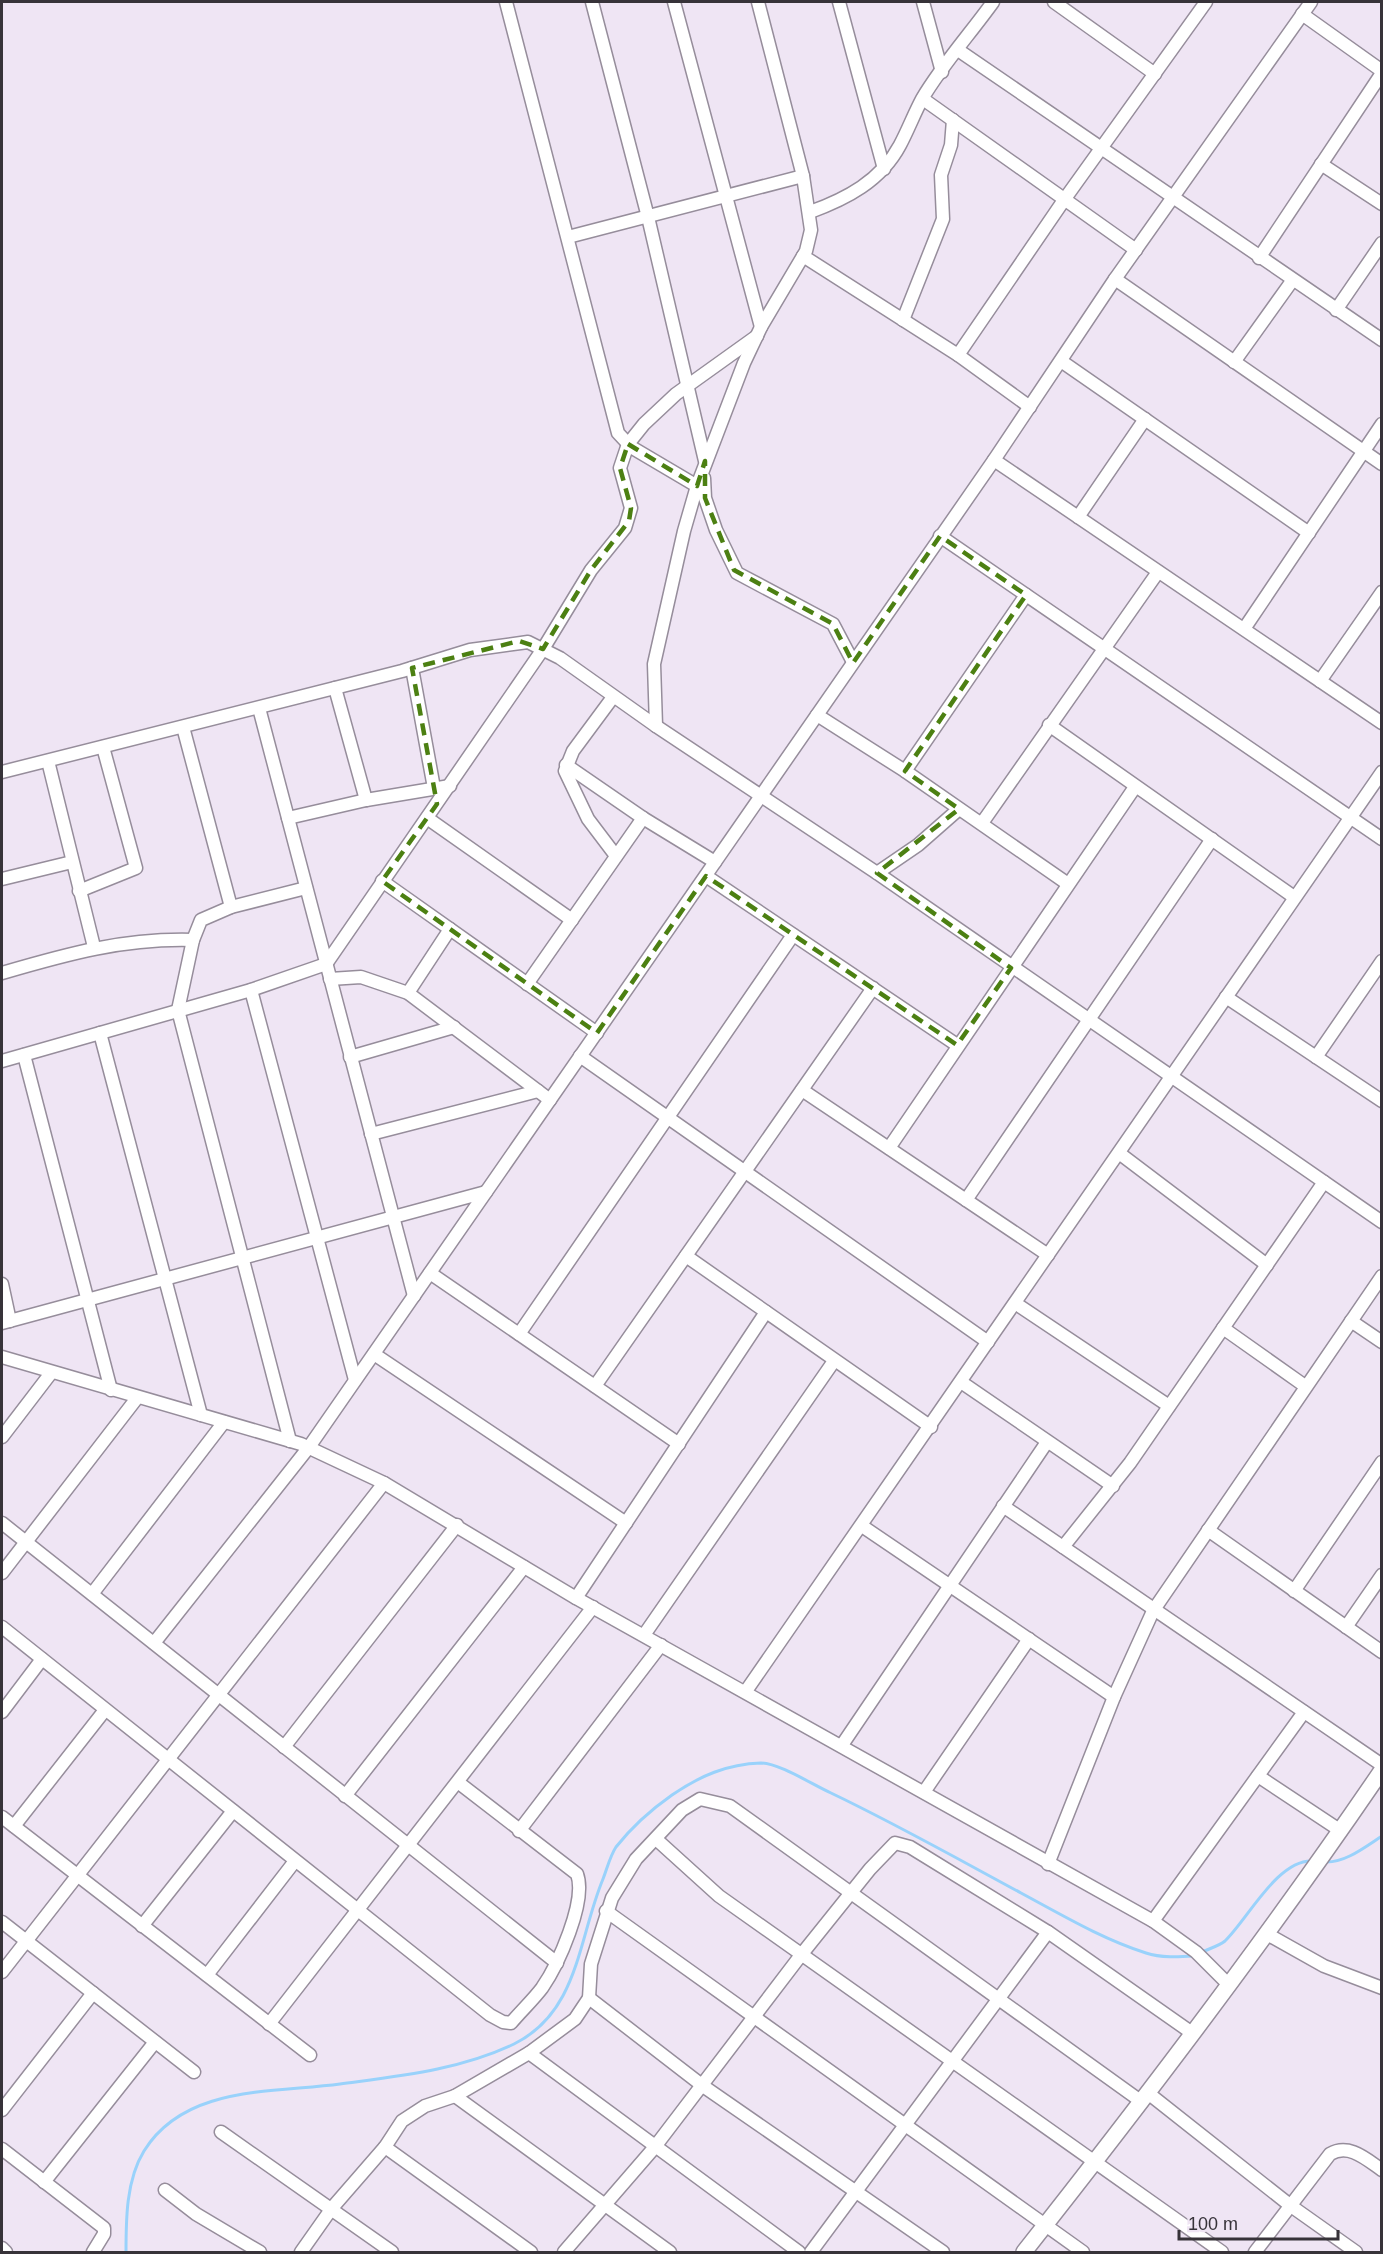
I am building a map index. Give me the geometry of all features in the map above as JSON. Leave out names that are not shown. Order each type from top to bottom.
[{"type":"street","points":[[506,2],[615,426],[620,436],[628,444],[697,486]]},
{"type":"street","points":[[592,2],[648,217],[705,461],[705,498],[734,570],[740,576],[833,624],[853,662]]},
{"type":"street","points":[[674,2],[726,195],[759,331]]},
{"type":"street","points":[[656,726],[654,664],[697,486],[705,461],[759,331],[803,255],[811,230],[803,176],[758,2]]},
{"type":"street","points":[[839,2],[884,169]]},
{"type":"street","points":[[923,2],[942,72]]},
{"type":"street","points":[[810,212],[850,194],[872,181],[884,169],[899,147],[922,99],[993,2]]},
{"type":"street","points":[[1054,2],[1155,74]]},
{"type":"street","points":[[958,355],[1101,147],[1206,2]]},
{"type":"street","points":[[153,1643],[309,1448],[994,460],[1115,279],[1311,2]]},
{"type":"street","points":[[1259,258],[1382,72],[1302,14]]},
{"type":"street","points":[[958,50],[1173,196],[1292,281],[1382,340]]},
{"type":"street","points":[[922,99],[1136,250]]},
{"type":"street","points":[[903,320],[940,229],[943,211],[941,175],[951,145],[953,120]]},
{"type":"street","points":[[1320,164],[1382,204]]},
{"type":"street","points":[[568,237],[803,176]]},
{"type":"street","points":[[1336,310],[1382,243]]},
{"type":"street","points":[[803,255],[958,355],[1030,407]]},
{"type":"street","points":[[1115,279],[1382,464]]},
{"type":"street","points":[[1234,363],[1292,281]]},
{"type":"street","points":[[2,1061],[251,990],[326,964],[543,649],[591,570],[629,521],[631,508],[620,468],[628,444],[644,424],[687,385],[759,331]]},
{"type":"street","points":[[1061,361],[1309,533]]},
{"type":"street","points":[[1078,517],[1144,419]]},
{"type":"street","points":[[1244,629],[1382,424]]},
{"type":"street","points":[[994,460],[1382,723]]},
{"type":"street","points":[[940,536],[1382,839]]},
{"type":"street","points":[[982,823],[1158,572]]},
{"type":"street","points":[[1320,681],[1382,592]]},
{"type":"street","points":[[905,771],[1026,595]]},
{"type":"street","points":[[2,772],[412,668],[470,650],[528,642],[566,661],[613,697],[877,873],[1011,968],[1382,1222]]},
{"type":"street","points":[[412,668],[434,788]]},
{"type":"street","points":[[335,688],[366,800]]},
{"type":"street","points":[[613,697],[566,765],[567,778],[581,807],[616,856]]},
{"type":"street","points":[[258,708],[414,1296]]},
{"type":"street","points":[[817,715],[905,771],[1068,884]]},
{"type":"street","points":[[1049,725],[1294,897]]},
{"type":"street","points":[[183,727],[231,907]]},
{"type":"street","points":[[79,891],[136,868],[103,747]]},
{"type":"street","points":[[48,761],[94,947]]},
{"type":"street","points":[[566,765],[643,818],[715,862]]},
{"type":"street","points":[[746,1691],[862,1527],[1382,772]]},
{"type":"street","points":[[288,818],[366,800],[450,786]]},
{"type":"street","points":[[889,1148],[957,1045],[1135,787]]},
{"type":"street","points":[[877,873],[918,845],[959,809]]},
{"type":"street","points":[[427,818],[572,920]]},
{"type":"street","points":[[527,984],[643,818]]},
{"type":"street","points":[[966,1200],[1212,839]]},
{"type":"street","points":[[2,879],[72,862]]},
{"type":"street","points":[[706,876],[957,1045]]},
{"type":"street","points":[[382,881],[597,1033]]},
{"type":"street","points":[[290,1441],[178,1010],[193,940],[201,920],[231,907],[306,888]]},
{"type":"street","points":[[408,993],[450,929]]},
{"type":"street","points":[[519,1334],[793,935]]},
{"type":"street","points":[[2,973],[94,947],[153,939],[193,940]]},
{"type":"street","points":[[1316,1057],[1382,961]]},
{"type":"street","points":[[330,979],[362,977],[408,993],[550,1100]]},
{"type":"street","points":[[595,1386],[873,988]]},
{"type":"street","points":[[251,990],[355,1380]]},
{"type":"street","points":[[1226,997],[1382,1101]]},
{"type":"street","points":[[350,1058],[454,1027]]},
{"type":"street","points":[[100,1033],[201,1415]]},
{"type":"street","points":[[24,1055],[111,1390]]},
{"type":"street","points":[[580,1056],[988,1342]]},
{"type":"street","points":[[802,1089],[1048,1256]]},
{"type":"street","points":[[371,1134],[538,1091]]},
{"type":"street","points":[[1119,1153],[1267,1265]]},
{"type":"street","points":[[1063,1547],[1113,1486],[1324,1182]]},
{"type":"street","points":[[2,1284],[6,1322],[486,1192]]},
{"type":"street","points":[[686,1256],[931,1427]]},
{"type":"street","points":[[430,1273],[679,1444]]},
{"type":"street","points":[[1048,1864],[1113,1697],[1153,1611],[1382,1276]]},
{"type":"street","points":[[1015,1303],[1169,1406]]},
{"type":"street","points":[[576,1598],[766,1312]]},
{"type":"street","points":[[1351,1321],[1382,1342]]},
{"type":"street","points":[[1224,1328],[1305,1386]]},
{"type":"street","points":[[374,1354],[626,1523]]},
{"type":"street","points":[[2,1358],[290,1441],[384,1483],[458,1525],[576,1598],[746,1691],[1048,1864],[1153,1921],[1196,1952],[1228,1984]]},
{"type":"street","points":[[644,1635],[834,1361]]},
{"type":"street","points":[[2,1437],[51,1373]]},
{"type":"street","points":[[961,1382],[1113,1486]]},
{"type":"street","points":[[2,1573],[138,1398]]},
{"type":"street","points":[[92,1594],[224,1422]]},
{"type":"street","points":[[842,1745],[1047,1442]]},
{"type":"street","points":[[1294,1591],[1382,1462]]},
{"type":"street","points":[[2,1972],[384,1483]]},
{"type":"street","points":[[1003,1506],[1153,1611],[1382,1765]]},
{"type":"street","points":[[2,1523],[557,1963]]},
{"type":"street","points":[[284,1746],[458,1525]]},
{"type":"street","points":[[862,1527],[950,1584],[1113,1697]]},
{"type":"street","points":[[1208,1530],[1382,1653]]},
{"type":"street","points":[[345,1796],[524,1567]]},
{"type":"street","points":[[1346,1627],[1382,1575]]},
{"type":"street","points":[[269,2024],[459,1783],[593,1607]]},
{"type":"street","points":[[2,1627],[490,2015],[502,2022],[511,2023],[541,1988],[557,1963],[580,1896],[580,1883],[578,1874],[459,1783]]},
{"type":"street","points":[[924,1792],[1029,1639]]},
{"type":"street","points":[[519,1831],[661,1645]]},
{"type":"street","points":[[2,1712],[42,1659]]},
{"type":"street","points":[[14,1826],[105,1710]]},
{"type":"street","points":[[1153,1921],[1304,1712]]},
{"type":"street","points":[[1024,2253],[1145,2098],[1309,1878],[1382,1770]]},
{"type":"street","points":[[1258,1776],[1338,1834]]},
{"type":"street","points":[[302,2253],[332,2208],[385,2147],[402,2121],[416,2111],[455,2096],[530,2053],[575,2019],[589,1998],[591,1964],[612,1898],[636,1859],[682,1810],[700,1799],[730,1806],[850,1894],[1145,2098],[1356,2253]]},
{"type":"street","points":[[142,1926],[233,1811]]},
{"type":"street","points":[[2,1816],[310,2055]]},
{"type":"street","points":[[656,1839],[719,1896],[951,2062],[1095,2160],[1222,2253]]},
{"type":"street","points":[[564,2253],[654,2148],[801,1955],[888,1847],[895,1843],[901,1843],[1048,1932],[1192,2033]]},
{"type":"street","points":[[207,1975],[295,1861]]},
{"type":"street","points":[[606,1911],[756,2016],[1083,2253]]},
{"type":"street","points":[[2,1922],[194,2072]]},
{"type":"street","points":[[812,2253],[1048,1932]]},
{"type":"street","points":[[1267,1934],[1324,1966],[1382,1988]]},
{"type":"street","points":[[2,2110],[93,1993]]},
{"type":"street","points":[[589,1998],[703,2086],[943,2253]]},
{"type":"street","points":[[44,2182],[155,2042]]},
{"type":"street","points":[[530,2053],[654,2148],[798,2253]]},
{"type":"street","points":[[455,2096],[670,2253]]},
{"type":"street","points":[[221,2132],[332,2208],[392,2253]]},
{"type":"street","points":[[385,2147],[531,2253]]},
{"type":"street","points":[[2,2149],[104,2228],[104,2234],[93,2253]]},
{"type":"street","points":[[1255,2253],[1330,2154],[1338,2149],[1358,2154],[1382,2170]]},
{"type":"street","points":[[165,2190],[196,2214],[260,2253]]},
{"type":"street","points":[[2,2248],[6,2253]]},
{"type":"highlighted area","points":[[628,444],[697,486],[705,461],[705,498],[734,570],[833,624],[853,663],[940,536],[1026,595],[905,771],[959,809],[877,873],[1011,968],[957,1045],[706,876],[597,1033],[382,881],[437,804],[412,668],[519,641],[543,649],[591,570],[629,521],[631,508],[620,468]]},
{"type":"waterway","points":[[126,2252],[128,2200],[138,2162],[161,2130],[182,2114],[206,2103],[232,2096],[384,2078],[451,2066],[493,2053],[514,2044],[535,2030],[552,2013],[574,1972],[595,1902],[616,1847],[642,1819],[672,1795],[693,1782],[725,1769],[761,1763],[777,1767],[903,1829],[1098,1934],[1152,1955],[1194,1956]]},
{"type":"waterway","points":[[1325,1862],[1347,1857],[1382,1836]]},
{"type":"waterway","points":[[1200,1953],[1225,1941],[1264,1892],[1287,1870],[1299,1863],[1312,1861]]}]
